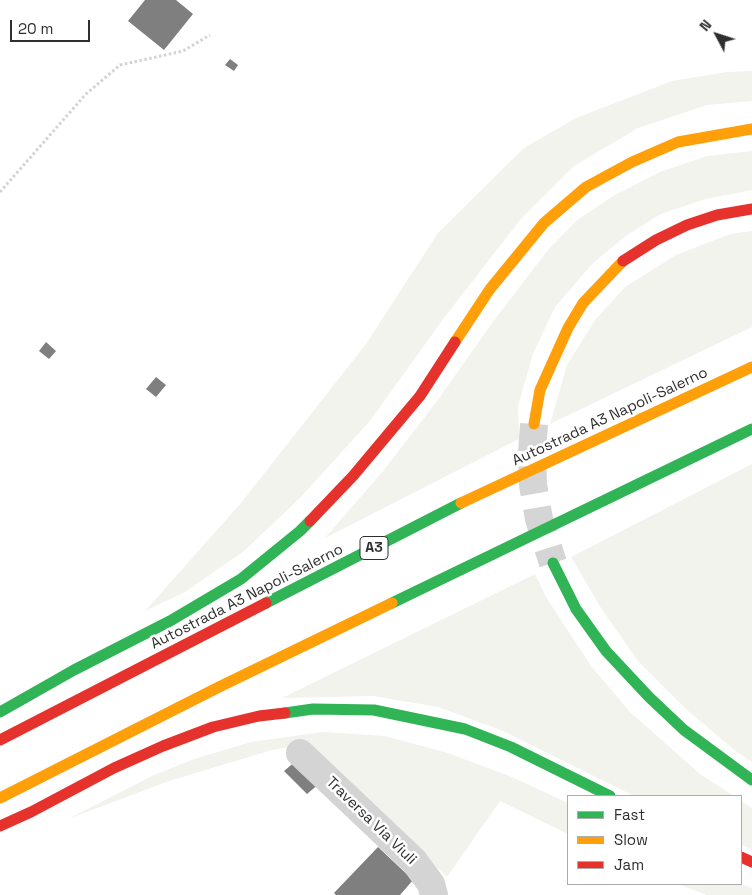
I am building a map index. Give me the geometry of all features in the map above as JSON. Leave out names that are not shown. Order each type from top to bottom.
[{"type":"highway","points":[[0,712],[74,670],[170,621],[241,579],[300,531],[353,476],[420,396],[490,289],[544,223],[586,188],[632,162],[678,142],[752,129]]},
{"type":"highway","points":[[534,424],[540,390],[568,328],[583,303],[620,263],[656,240],[687,225],[716,215],[752,209]]},
{"type":"highway","name":"Autostrada A3 Napoli-Salerno","points":[[0,740],[479,494],[752,367]]},
{"type":"highway","points":[[0,798],[219,687],[752,429]]},
{"type":"highway","points":[[553,563],[581,616],[606,650],[649,697],[684,730],[752,780]]},
{"type":"highway","points":[[0,826],[31,812],[114,768],[163,746],[213,727],[259,716],[313,709],[374,710],[465,729],[511,747],[608,795]]},
{"type":"street","name":"Traversa Via Viuli","points":[[300,753],[414,861],[432,884],[434,895]]},
{"type":"path","points":[[0,192],[86,94],[120,65],[183,51],[210,35]]},
{"type":"shaded area","points":[[752,71],[752,101],[707,105],[638,128],[574,166],[520,220],[444,318],[369,422],[300,498],[244,551],[185,592],[145,611],[241,503],[366,344],[438,233],[524,148],[576,118],[672,81],[727,72]]},
{"type":"shaded area","points":[[752,151],[752,190],[706,199],[661,214],[627,235],[592,264],[555,307],[533,354],[518,406],[519,439],[325,538],[384,470],[548,250],[576,221],[613,196],[660,172],[707,156]]},
{"type":"shaded area","points":[[752,231],[752,327],[550,424],[567,365],[595,320],[625,287],[676,255],[730,234]]},
{"type":"shaded area","points":[[752,464],[752,762],[737,752],[687,710],[638,661],[601,608],[571,557]]},
{"type":"shaded area","points":[[535,574],[546,597],[591,666],[630,712],[700,774],[732,795],[632,795],[501,730],[438,707],[373,696],[282,698]]},
{"type":"shaded area","points":[[323,732],[384,736],[445,752],[512,777],[567,803],[567,834],[500,801],[447,877],[306,744],[272,750],[169,781],[68,819],[154,775],[194,759],[251,742]]},
{"type":"shaded area","points":[[742,802],[752,808],[752,849],[742,845]]},
{"type":"shaded area","points":[[742,884],[752,888],[752,895],[707,895],[681,885]]},
{"type":"building","points":[[145,0],[176,0],[193,14],[164,50],[128,21]]},
{"type":"building","points":[[230,59],[238,65],[234,71],[225,65]]},
{"type":"building","points":[[46,342],[56,351],[49,359],[39,351]]},
{"type":"building","points":[[156,377],[166,385],[156,397],[146,389]]},
{"type":"building","points":[[297,760],[320,783],[307,794],[284,771]]},
{"type":"building","points":[[378,847],[413,880],[400,895],[336,895],[334,893]]},
{"type":"tunnel","points":[[534,424],[532,454],[533,485],[539,519],[553,563]]},
{"type":"traffic: fast","points":[[392,603],[752,429]]},
{"type":"traffic: fast","points":[[266,603],[461,503]]},
{"type":"traffic: fast","points":[[0,712],[74,670],[170,621],[241,579],[310,521]]},
{"type":"traffic: fast","points":[[553,563],[576,609],[606,651],[649,697],[684,730],[752,780]]},
{"type":"traffic: fast","points":[[285,713],[313,709],[374,710],[465,729],[511,747],[608,795]]},
{"type":"traffic: slow","points":[[455,342],[490,289],[544,223],[586,187],[632,162],[678,142],[752,129]]},
{"type":"traffic: slow","points":[[534,424],[540,390],[568,328],[583,303],[623,261]]},
{"type":"traffic: slow","points":[[461,503],[752,367]]},
{"type":"traffic: slow","points":[[0,798],[219,687],[392,603]]},
{"type":"traffic: jam","points":[[623,261],[656,240],[687,225],[717,215],[752,209]]},
{"type":"traffic: jam","points":[[310,521],[353,476],[420,396],[455,342]]},
{"type":"traffic: jam","points":[[0,740],[266,603]]},
{"type":"traffic: jam","points":[[0,826],[31,812],[114,768],[163,746],[213,727],[259,716],[285,713]]},
{"type":"traffic: jam","points":[[742,857],[752,862]]}]
